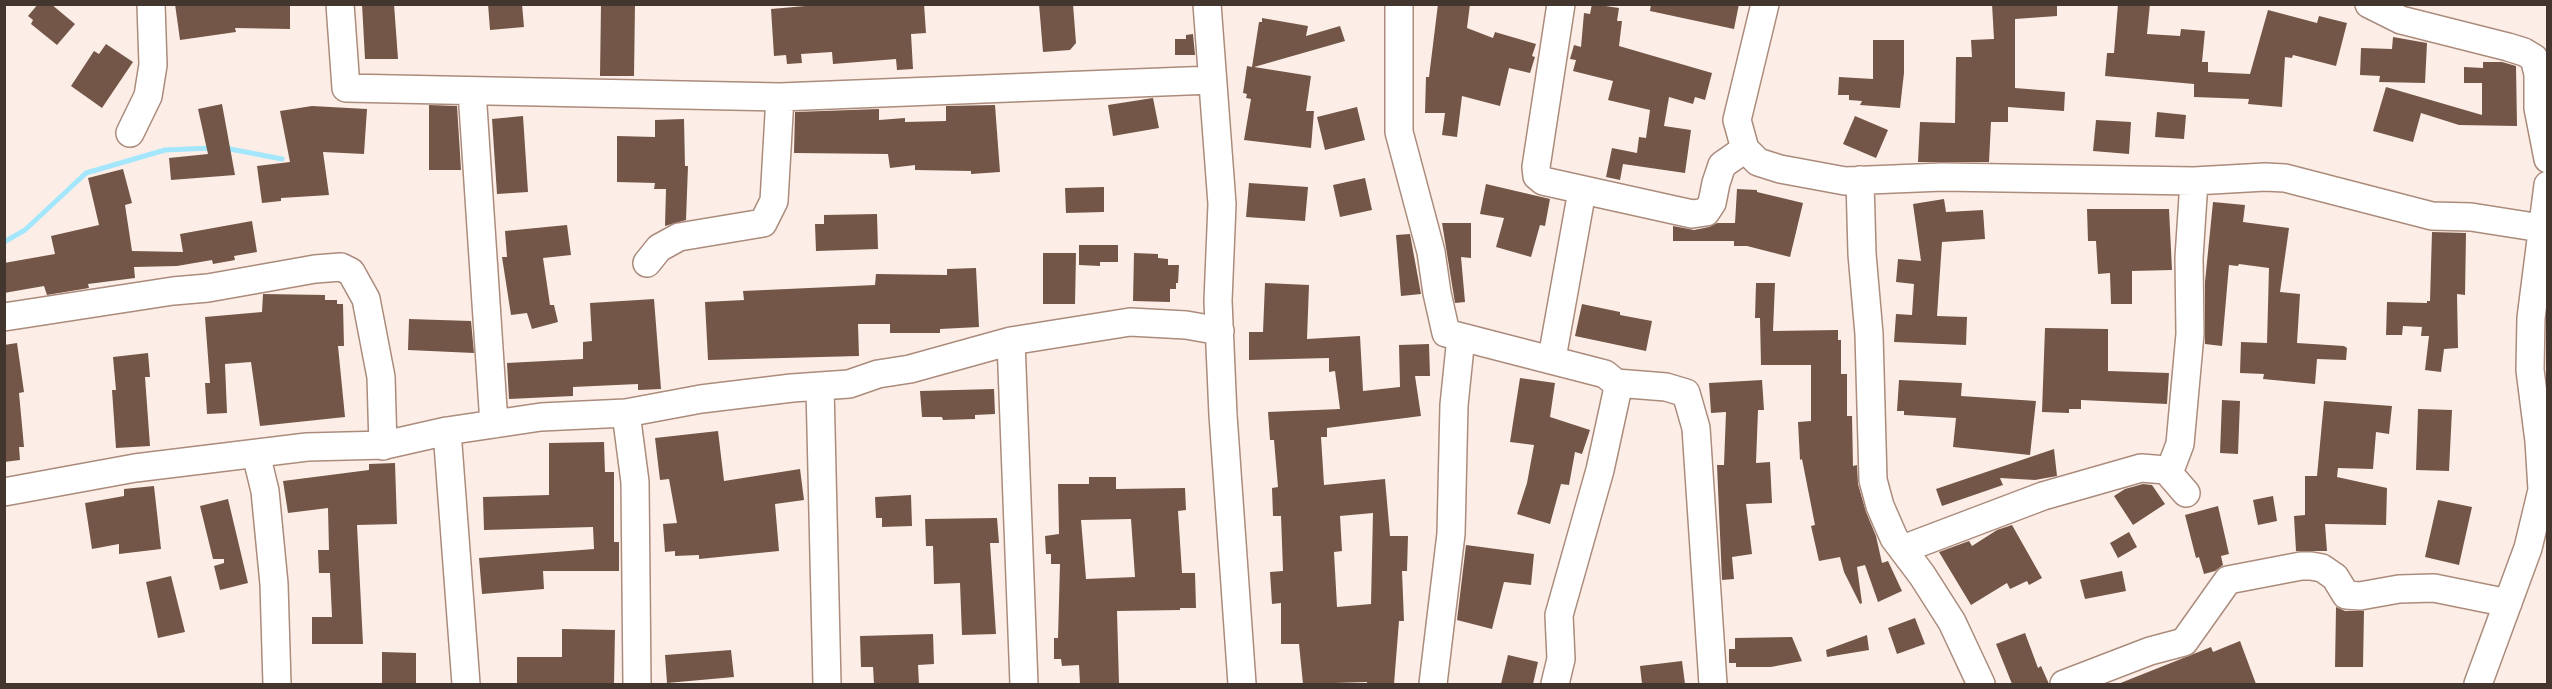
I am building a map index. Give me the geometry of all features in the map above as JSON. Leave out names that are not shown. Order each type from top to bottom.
[{"type":"street","points":[[130,133],[148,96],[153,65],[151,4]]},
{"type":"street","points":[[340,4],[346,88],[780,97],[1212,80]]},
{"type":"street","points":[[1207,4],[1222,204],[1218,301],[1223,415],[1242,684]]},
{"type":"street","points":[[1400,4],[1399,132],[1431,252],[1446,333],[1551,358],[1605,374],[1616,383],[1666,387],[1686,393],[1696,428],[1713,684]]},
{"type":"street","points":[[1561,4],[1536,167],[1537,176],[1543,182],[1692,214],[1706,212],[1712,203],[1722,165],[1745,150]]},
{"type":"street","points":[[1765,4],[1737,120],[1745,150],[1758,162],[1780,169],[1845,181],[1942,177],[2194,181],[2285,178],[2432,216],[2471,218],[2541,228]]},
{"type":"street","points":[[2369,4],[2401,20],[2508,47],[2534,58],[2538,74],[2538,108],[2547,159]]},
{"type":"street","points":[[472,90],[494,424]]},
{"type":"street","points":[[647,263],[659,248],[679,237],[763,223],[774,201],[780,97]]},
{"type":"street","points":[[1860,180],[1862,254],[1869,334],[1873,480],[1894,538],[1952,622],[1981,684]]},
{"type":"street","points":[[1903,549],[2043,496],[2141,468],[2153,467],[2166,470],[2178,483],[2190,334],[2189,258],[2194,181]]},
{"type":"street","points":[[2478,684],[2528,548],[2542,490],[2539,441],[2530,370],[2531,318],[2547,185]]},
{"type":"street","points":[[1551,358],[1582,191]]},
{"type":"street","points":[[4,317],[173,291],[208,288],[315,269],[341,267],[351,272],[366,298],[381,377],[383,446]]},
{"type":"street","points":[[4,492],[135,468],[306,447],[383,446],[447,431],[541,417],[626,413],[701,399],[849,384],[878,374],[910,369],[1011,341],[1130,322],[1186,325],[1220,330]]},
{"type":"street","points":[[1433,684],[1450,534],[1454,405],[1461,337]]},
{"type":"street","points":[[1011,341],[1024,684]]},
{"type":"street","points":[[1555,684],[1561,659],[1559,615],[1600,470],[1617,392],[1616,383]]},
{"type":"street","points":[[820,387],[827,684]]},
{"type":"street","points":[[626,413],[634,482],[637,684]]},
{"type":"street","points":[[447,431],[466,684]]},
{"type":"street","points":[[256,454],[265,491],[274,584],[278,684]]},
{"type":"street","points":[[2064,684],[2150,651],[2184,642],[2228,580],[2301,566],[2322,568],[2335,577],[2346,595],[2360,596],[2434,588],[2508,603]]},
{"type":"building","points":[[38,4],[51,4],[75,24],[57,45],[31,24],[33,20],[28,16]]},
{"type":"building","points":[[175,4],[290,4],[290,29],[235,28],[236,32],[180,40]]},
{"type":"building","points":[[362,4],[394,4],[398,59],[365,59]]},
{"type":"building","points":[[488,4],[522,4],[524,27],[490,30]]},
{"type":"building","points":[[601,4],[635,4],[634,76],[600,76]]},
{"type":"building","points":[[828,4],[924,4],[926,33],[911,34],[913,69],[897,70],[896,59],[833,64],[832,52],[801,54],[802,63],[787,64],[786,55],[774,56],[771,9]]},
{"type":"building","points":[[1039,4],[1073,4],[1076,43],[1070,50],[1043,52]]},
{"type":"building","points":[[1438,4],[1470,4],[1467,28],[1493,38],[1495,32],[1536,44],[1530,73],[1509,68],[1500,106],[1462,96],[1457,137],[1442,135],[1445,113],[1425,113],[1426,77],[1429,77]]},
{"type":"building","points":[[1592,4],[1619,8],[1617,21],[1622,21],[1619,46],[1712,73],[1705,100],[1695,97],[1693,104],[1669,97],[1664,126],[1691,130],[1685,173],[1623,164],[1620,180],[1606,177],[1612,148],[1637,153],[1639,137],[1646,138],[1650,110],[1608,100],[1613,81],[1573,71],[1576,60],[1570,59],[1574,45],[1581,47],[1584,13],[1590,14]]},
{"type":"building","points":[[1651,4],[1739,4],[1734,29],[1650,11]]},
{"type":"building","points":[[1992,4],[2057,4],[2057,16],[2015,19],[2015,88],[2065,92],[2064,111],[2008,107],[2008,122],[1991,122],[1989,162],[1918,162],[1920,122],[1955,123],[1956,57],[1972,57],[1971,40],[1994,39]]},
{"type":"building","points":[[2118,4],[2150,4],[2147,34],[2180,36],[2181,29],[2205,31],[2202,62],[2208,62],[2208,72],[2250,74],[2268,10],[2317,23],[2319,16],[2347,23],[2336,66],[2293,55],[2292,58],[2285,57],[2282,107],[2248,104],[2249,99],[2194,97],[2194,84],[2105,76],[2107,53],[2114,53]]},
{"type":"building","points":[[1262,18],[1308,26],[1306,36],[1340,26],[1345,41],[1254,67],[1311,76],[1306,111],[1314,111],[1311,148],[1244,140],[1251,99],[1246,98],[1247,94],[1243,93],[1247,66],[1252,67],[1259,22],[1262,22]]},
{"type":"building","points":[[1193,34],[1195,55],[1175,55],[1175,39],[1186,39],[1186,35]]},
{"type":"building","points":[[2393,37],[2427,43],[2425,83],[2379,82],[2380,76],[2360,75],[2361,48],[2392,49]]},
{"type":"building","points":[[1873,40],[1904,40],[1904,73],[1900,108],[1860,105],[1862,101],[1849,100],[1849,95],[1838,95],[1839,77],[1873,79]]},
{"type":"building","points":[[106,44],[133,62],[102,108],[71,86],[94,51],[99,54]]},
{"type":"building","points":[[2483,62],[2502,62],[2516,66],[2517,126],[2459,125],[2421,113],[2413,142],[2373,131],[2386,87],[2482,115],[2482,83],[2464,83],[2464,67],[2483,68]]},
{"type":"building","points":[[1153,98],[1159,128],[1113,136],[1108,105]]},
{"type":"building","points":[[222,104],[235,175],[171,180],[169,158],[208,154],[198,109]]},
{"type":"building","points":[[429,105],[457,106],[461,170],[429,170]]},
{"type":"building","points":[[995,105],[1000,172],[971,174],[971,171],[915,170],[915,165],[890,168],[888,154],[794,153],[795,112],[879,109],[879,120],[905,118],[905,122],[946,121],[946,106]]},
{"type":"building","points":[[312,106],[367,109],[364,154],[323,152],[329,195],[281,198],[281,201],[262,203],[257,166],[290,162],[280,111]]},
{"type":"building","points":[[1357,107],[1365,140],[1325,150],[1317,117]]},
{"type":"building","points":[[2157,112],[2186,115],[2184,139],[2155,137]]},
{"type":"building","points":[[523,116],[528,192],[497,194],[492,119]]},
{"type":"building","points":[[1855,116],[1888,130],[1876,158],[1843,144]]},
{"type":"building","points":[[684,119],[685,166],[688,166],[686,220],[665,226],[666,189],[654,189],[655,183],[617,182],[617,136],[655,137],[655,120]]},
{"type":"building","points":[[2096,120],[2131,122],[2129,154],[2093,151]]},
{"type":"building","points":[[123,169],[132,203],[125,205],[132,251],[183,252],[180,234],[252,221],[257,252],[234,256],[235,260],[213,264],[212,260],[177,266],[134,267],[135,278],[88,284],[89,288],[47,295],[44,286],[4,293],[4,263],[55,254],[51,236],[99,225],[88,178]]},
{"type":"building","points":[[1365,178],[1372,210],[1340,217],[1333,185]]},
{"type":"building","points":[[1249,183],[1308,187],[1305,221],[1246,217]]},
{"type":"building","points":[[1486,184],[1550,199],[1545,226],[1540,225],[1531,257],[1496,247],[1504,218],[1480,214]]},
{"type":"building","points":[[1104,187],[1104,212],[1066,213],[1065,188]]},
{"type":"building","points":[[1737,189],[1757,190],[1757,192],[1803,203],[1790,257],[1747,246],[1734,246],[1734,241],[1673,241],[1673,226],[1694,230],[1717,223],[1735,223]]},
{"type":"building","points":[[1944,199],[1946,212],[1983,210],[1985,239],[1942,242],[1937,316],[1967,317],[1966,345],[1894,342],[1896,314],[1912,315],[1914,284],[1896,282],[1898,259],[1921,261],[1913,204]]},
{"type":"building","points":[[2213,202],[2245,205],[2243,222],[2289,228],[2280,292],[2300,294],[2297,343],[2347,348],[2346,360],[2317,359],[2315,384],[2263,379],[2264,374],[2240,373],[2241,342],[2267,343],[2269,268],[2229,265],[2222,346],[2205,344],[2205,282]]},
{"type":"building","points":[[2087,209],[2169,209],[2172,270],[2132,271],[2132,304],[2111,304],[2110,273],[2098,274],[2096,241],[2088,241]]},
{"type":"building","points":[[877,214],[878,249],[816,251],[815,224],[824,224],[824,215]]},
{"type":"building","points":[[1442,223],[1471,223],[1471,258],[1461,257],[1465,302],[1455,303]]},
{"type":"building","points":[[567,225],[571,255],[543,258],[550,305],[554,305],[558,322],[532,329],[527,313],[511,315],[502,257],[507,257],[505,231]]},
{"type":"building","points":[[2432,232],[2466,233],[2465,295],[2457,294],[2458,348],[2444,349],[2441,372],[2425,370],[2429,336],[2421,336],[2422,327],[2403,326],[2402,335],[2386,335],[2387,302],[2427,303],[2430,301]]},
{"type":"building","points":[[1410,234],[1421,294],[1401,296],[1396,235]]},
{"type":"building","points":[[1079,245],[1118,245],[1118,262],[1100,262],[1100,266],[1079,265]]},
{"type":"building","points":[[1043,253],[1076,253],[1075,304],[1043,304]]},
{"type":"building","points":[[1134,253],[1158,254],[1158,258],[1168,259],[1168,265],[1179,265],[1178,283],[1176,283],[1176,289],[1170,289],[1170,302],[1133,301]]},
{"type":"building","points":[[976,268],[979,327],[940,329],[940,333],[890,333],[890,324],[858,324],[859,356],[708,360],[705,302],[744,300],[743,291],[875,285],[876,274],[947,275],[947,269]]},
{"type":"building","points":[[1265,283],[1309,285],[1307,339],[1360,336],[1363,391],[1400,387],[1399,345],[1429,344],[1430,376],[1415,376],[1421,416],[1327,428],[1327,437],[1321,437],[1324,485],[1385,479],[1390,536],[1408,536],[1407,571],[1402,571],[1404,621],[1399,621],[1394,684],[1367,684],[1367,682],[1303,684],[1299,644],[1281,644],[1281,603],[1272,604],[1270,572],[1283,571],[1281,516],[1273,516],[1272,488],[1278,487],[1274,440],[1270,440],[1268,412],[1340,409],[1335,371],[1329,372],[1329,358],[1249,360],[1249,332],[1263,332]],"holes":[[[1373,513],[1371,604],[1337,607],[1334,552],[1342,551],[1340,516]]]},
{"type":"building","points":[[1756,283],[1775,283],[1773,331],[1838,330],[1838,340],[1841,340],[1841,374],[1847,374],[1847,416],[1852,416],[1853,466],[1857,465],[1858,484],[1876,536],[1882,563],[1888,561],[1902,591],[1878,602],[1865,565],[1857,567],[1862,603],[1860,604],[1844,572],[1840,557],[1819,561],[1811,526],[1815,525],[1802,459],[1800,460],[1798,422],[1811,421],[1811,365],[1761,365],[1760,318],[1755,318]]},
{"type":"building","points":[[263,294],[325,295],[325,300],[337,300],[337,304],[343,304],[344,346],[338,346],[345,417],[260,426],[251,362],[225,364],[227,413],[207,414],[205,383],[210,383],[205,317],[262,312]]},
{"type":"building","points":[[654,299],[661,389],[638,390],[638,384],[573,387],[573,396],[509,399],[507,363],[583,359],[583,342],[592,341],[590,303]]},
{"type":"building","points":[[1582,304],[1652,321],[1646,351],[1575,336]]},
{"type":"building","points":[[409,319],[471,321],[474,353],[408,350]]},
{"type":"building","points":[[2045,328],[2108,329],[2108,371],[2169,373],[2167,404],[2081,400],[2081,409],[2069,409],[2069,413],[2042,412]]},
{"type":"building","points":[[17,343],[24,392],[19,393],[24,447],[19,447],[20,460],[4,462],[4,345]]},
{"type":"building","points":[[148,353],[150,377],[145,377],[150,446],[116,448],[112,390],[116,390],[113,357]]},
{"type":"building","points":[[1520,378],[1555,383],[1550,417],[1590,430],[1582,454],[1575,452],[1569,485],[1561,484],[1550,524],[1517,514],[1527,483],[1534,445],[1510,442]]},
{"type":"building","points":[[1762,380],[1764,410],[1758,410],[1756,463],[1770,462],[1772,503],[1746,504],[1752,554],[1732,557],[1734,579],[1722,580],[1717,465],[1724,465],[1726,412],[1711,413],[1709,383]]},
{"type":"building","points":[[1899,380],[1962,383],[1961,396],[2036,401],[2030,455],[1953,447],[1956,418],[1904,415],[1904,411],[1897,411]]},
{"type":"building","points":[[994,389],[995,414],[975,415],[975,419],[943,420],[942,417],[922,417],[920,391]]},
{"type":"building","points":[[2222,400],[2240,401],[2238,454],[2220,453]]},
{"type":"building","points":[[2324,401],[2392,406],[2389,434],[2376,432],[2373,469],[2338,468],[2337,477],[2387,488],[2386,525],[2325,524],[2327,551],[2296,551],[2294,516],[2305,515],[2305,476],[2317,476]]},
{"type":"building","points":[[2418,409],[2452,410],[2449,471],[2416,470]]},
{"type":"building","points":[[718,431],[724,481],[800,469],[804,500],[775,504],[779,551],[699,559],[699,555],[675,556],[675,551],[665,552],[663,524],[677,523],[669,479],[660,480],[655,438]]},
{"type":"building","points":[[604,442],[605,472],[614,472],[614,542],[619,542],[619,571],[543,571],[544,589],[482,594],[479,558],[594,549],[593,527],[484,530],[483,497],[549,495],[549,443]]},
{"type":"building","points":[[2054,449],[2057,476],[2035,480],[2000,478],[2003,485],[1942,506],[1936,489]]},
{"type":"building","points":[[395,463],[397,524],[357,525],[363,644],[312,644],[312,617],[332,617],[330,573],[319,573],[318,550],[329,550],[328,508],[288,513],[283,481],[369,470],[369,464]]},
{"type":"building","points":[[1089,477],[1116,477],[1116,489],[1185,488],[1186,510],[1178,511],[1182,573],[1195,573],[1196,608],[1117,611],[1119,684],[1080,684],[1079,665],[1062,666],[1061,659],[1054,659],[1054,638],[1058,638],[1060,564],[1051,564],[1051,554],[1046,554],[1045,536],[1059,534],[1058,484],[1089,484]],"holes":[[[1131,519],[1135,577],[1086,579],[1081,520]]]},
{"type":"building","points":[[2143,484],[2152,485],[2165,504],[2133,525],[2114,496],[2125,489]]},
{"type":"building","points":[[154,486],[161,549],[119,554],[119,544],[92,549],[85,503],[124,496],[124,489]]},
{"type":"building","points":[[911,495],[912,526],[882,527],[882,518],[876,518],[875,497]]},
{"type":"building","points":[[2273,496],[2277,521],[2258,525],[2253,500]]},
{"type":"building","points":[[228,499],[248,583],[220,590],[214,566],[224,563],[224,559],[213,559],[200,506]]},
{"type":"building","points":[[2438,500],[2472,507],[2459,565],[2425,557]]},
{"type":"building","points":[[2218,506],[2229,554],[2221,556],[2223,565],[2215,571],[2204,574],[2199,557],[2196,558],[2185,515]]},
{"type":"building","points":[[997,518],[999,543],[990,543],[996,634],[962,635],[960,583],[934,584],[933,546],[926,546],[925,519]]},
{"type":"building","points":[[2012,525],[2042,578],[2029,585],[2027,581],[2010,589],[2007,583],[1971,605],[1939,552],[1969,541],[1972,546],[1997,530]]},
{"type":"building","points":[[2129,532],[2137,547],[2118,558],[2110,543]]},
{"type":"building","points":[[1466,545],[1534,554],[1531,585],[1504,582],[1492,629],[1457,620]]},
{"type":"building","points":[[2122,571],[2126,591],[2085,599],[2080,580]]},
{"type":"building","points":[[171,576],[185,632],[158,638],[146,582]]},
{"type":"building","points":[[2336,607],[2345,611],[2364,611],[2363,667],[2335,667]]},
{"type":"building","points":[[1915,618],[1925,644],[1897,654],[1888,628]]},
{"type":"building","points":[[562,629],[615,630],[614,684],[517,684],[517,657],[562,657]]},
{"type":"building","points":[[2025,633],[2038,668],[2041,666],[2049,684],[2012,684],[1996,644]]},
{"type":"building","points":[[933,634],[934,664],[918,665],[919,684],[874,684],[873,667],[861,667],[860,636]]},
{"type":"building","points":[[1867,635],[1869,650],[1827,657],[1826,650]]},
{"type":"building","points":[[1792,637],[1802,661],[1771,667],[1736,667],[1736,663],[1729,663],[1729,649],[1735,649],[1735,638]]},
{"type":"building","points":[[2240,641],[2256,684],[2118,684],[2211,647],[2213,652]]},
{"type":"building","points":[[731,650],[734,677],[667,683],[665,655]]},
{"type":"building","points":[[382,652],[416,653],[416,684],[382,684]]},
{"type":"building","points":[[1508,655],[1538,662],[1533,684],[1501,684]]},
{"type":"building","points":[[1682,661],[1685,684],[1642,684],[1640,666]]},
{"type":"waterway","points":[[4,242],[25,230],[86,173],[165,150],[212,148]]},
{"type":"waterway","points":[[225,148],[282,159]]}]
